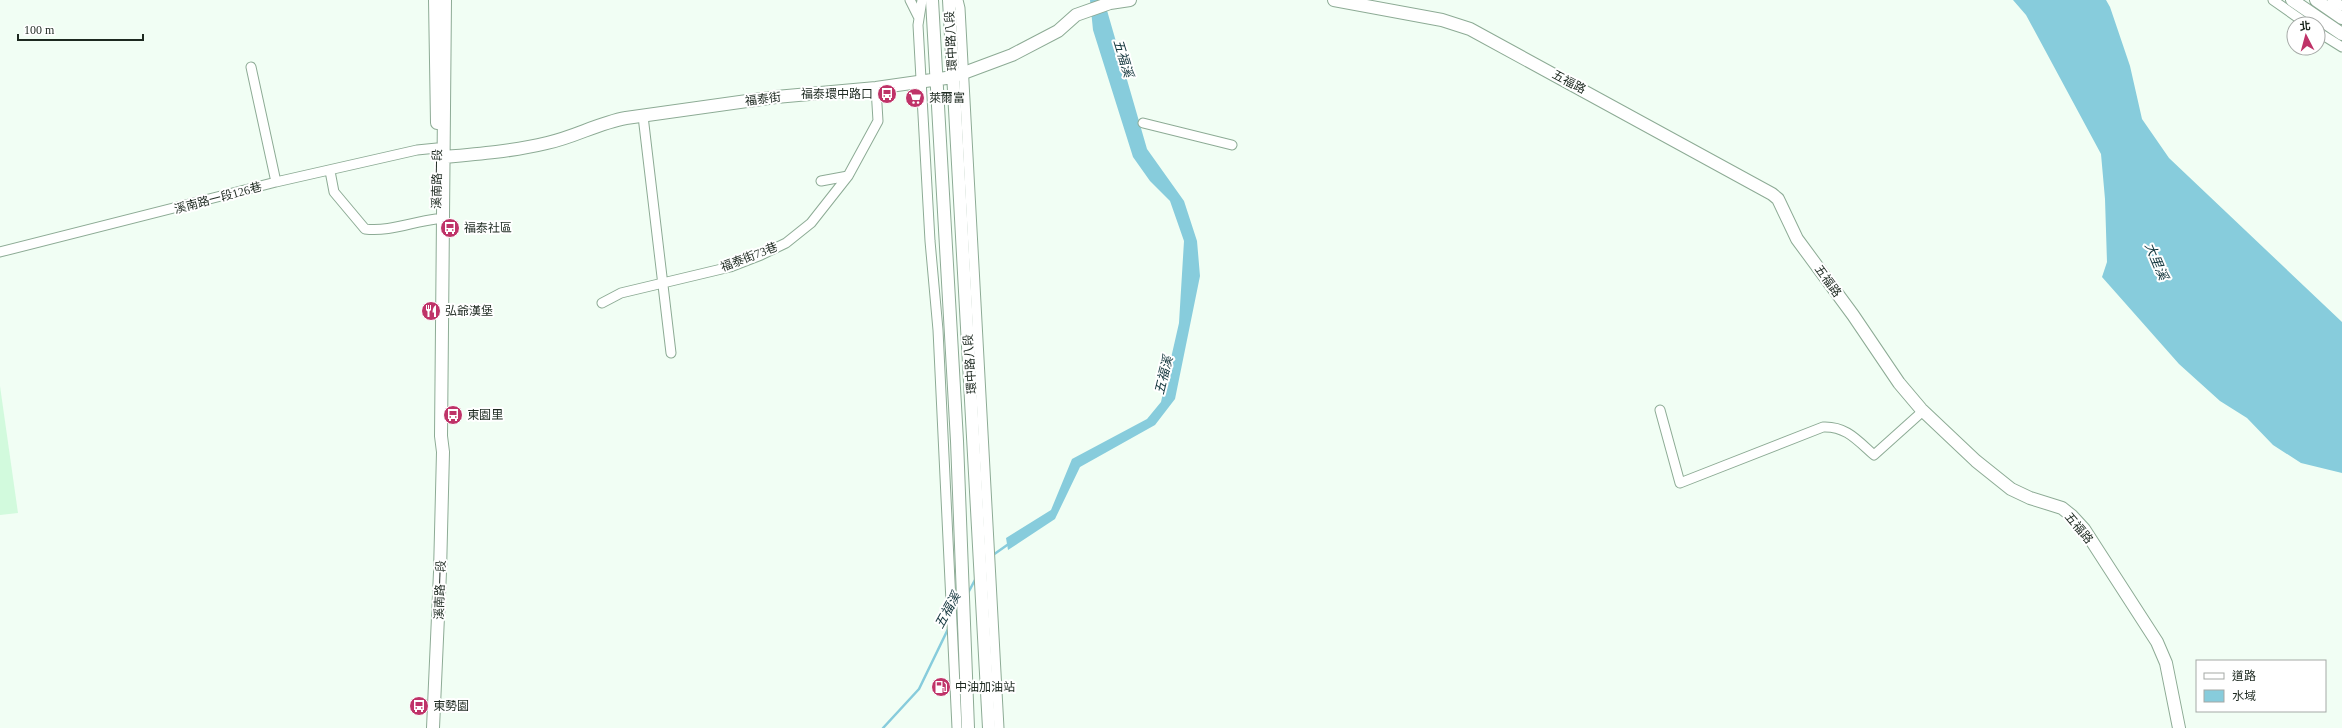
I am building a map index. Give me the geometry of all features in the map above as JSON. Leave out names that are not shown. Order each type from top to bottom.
[{"type":"street","name":"溪南路一段","points":[[435,0],[441,152]]},
{"type":"street","name":"溪南路一段","points":[[434,728],[443,452],[441,436],[439,215],[446,0]]},
{"type":"street","name":"環中路八段","points":[[910,0],[918,18]]},
{"type":"street","name":"環中路八段","points":[[922,0],[918,18],[930,241],[938,330],[957,603],[968,728]]},
{"type":"street","name":"環中路八段","points":[[932,0],[956,441],[961,571],[954,651],[958,728]]},
{"type":"street","name":"環中路八段","points":[[949,0],[958,75],[988,597],[999,728]]},
{"type":"street","name":"福泰街","points":[[441,152],[548,143],[587,131],[606,122],[643,116],[776,97],[876,88],[936,80],[958,75],[1012,55],[1058,31],[1076,15],[1083,12],[1110,3],[1130,0]]},
{"type":"street","name":"五福路","points":[[1334,0],[1442,20],[1470,29],[1772,194],[1778,199],[1797,240],[1853,315],[1899,383],[1923,411],[1976,461],[2011,489],[2030,498],[2062,508],[2072,516],[2084,530],[2157,642],[2166,663],[2179,728]]},
{"type":"street","points":[[2273,0],[2296,16]]},
{"type":"street","points":[[2292,0],[2342,34]]},
{"type":"street","points":[[2316,0],[2342,18]]},
{"type":"street","points":[[2332,0],[2342,6]]},
{"type":"street","name":"環中路八段","points":[[958,75],[960,3]]},
{"type":"street","points":[[2326,37],[2342,47]]},
{"type":"street","points":[[251,67],[276,182]]},
{"type":"street","name":"福泰街73巷","points":[[602,303],[621,293],[664,284],[730,267],[786,243],[811,223],[848,176],[878,121],[876,88]]},
{"type":"street","points":[[643,116],[671,353]]},
{"type":"street","points":[[1143,123],[1232,145]]},
{"type":"street","name":"溪南路一段126巷","points":[[0,252],[276,182],[330,171],[417,150],[441,152]]},
{"type":"street","points":[[330,171],[334,192],[365,229],[383,231],[439,215]]},
{"type":"street","points":[[821,181],[848,176]]},
{"type":"street","points":[[1660,410],[1680,483],[1823,427],[1837,427],[1856,439],[1874,455],[1923,411]]},
{"type":"street","name":"環中路八段","points":[[988,597],[989,728]]},
{"type":"shaded area","points":[[0,386],[18,513],[0,515]]},
{"type":"water","points":[[1090,0],[1104,0],[1147,149],[1184,201],[1197,241],[1200,276],[1175,399],[1155,425],[1080,467],[1055,519],[1008,550],[1006,538],[1051,510],[1072,459],[1147,419],[1161,402],[1179,323],[1184,241],[1170,201],[1150,181],[1133,157],[1093,30]]},
{"type":"water","name":"大里溪","points":[[2013,0],[2106,0],[2110,7],[2130,66],[2142,119],[2169,158],[2342,322],[2342,473],[2301,463],[2273,445],[2247,418],[2220,401],[2179,364],[2102,277],[2107,262],[2105,199],[2101,154],[2026,15]]},
{"type":"waterway","name":"五福溪","points":[[993,555],[1010,543]]},
{"type":"waterway","name":"五福溪","points":[[968,593],[976,578]]},
{"type":"waterway","name":"五福溪","points":[[883,728],[919,689],[949,627]]},
{"type":"place","name":"福泰環中路口","points":[[887,94]]},
{"type":"place","name":"萊爾富","points":[[915,98]]},
{"type":"place","name":"福泰社區","points":[[450,228]]},
{"type":"place","name":"弘爺漢堡","points":[[431,311]]},
{"type":"place","name":"東園里","points":[[453,415]]},
{"type":"place","name":"中油加油站","points":[[941,687]]},
{"type":"place","name":"東勢園","points":[[419,706]]}]
